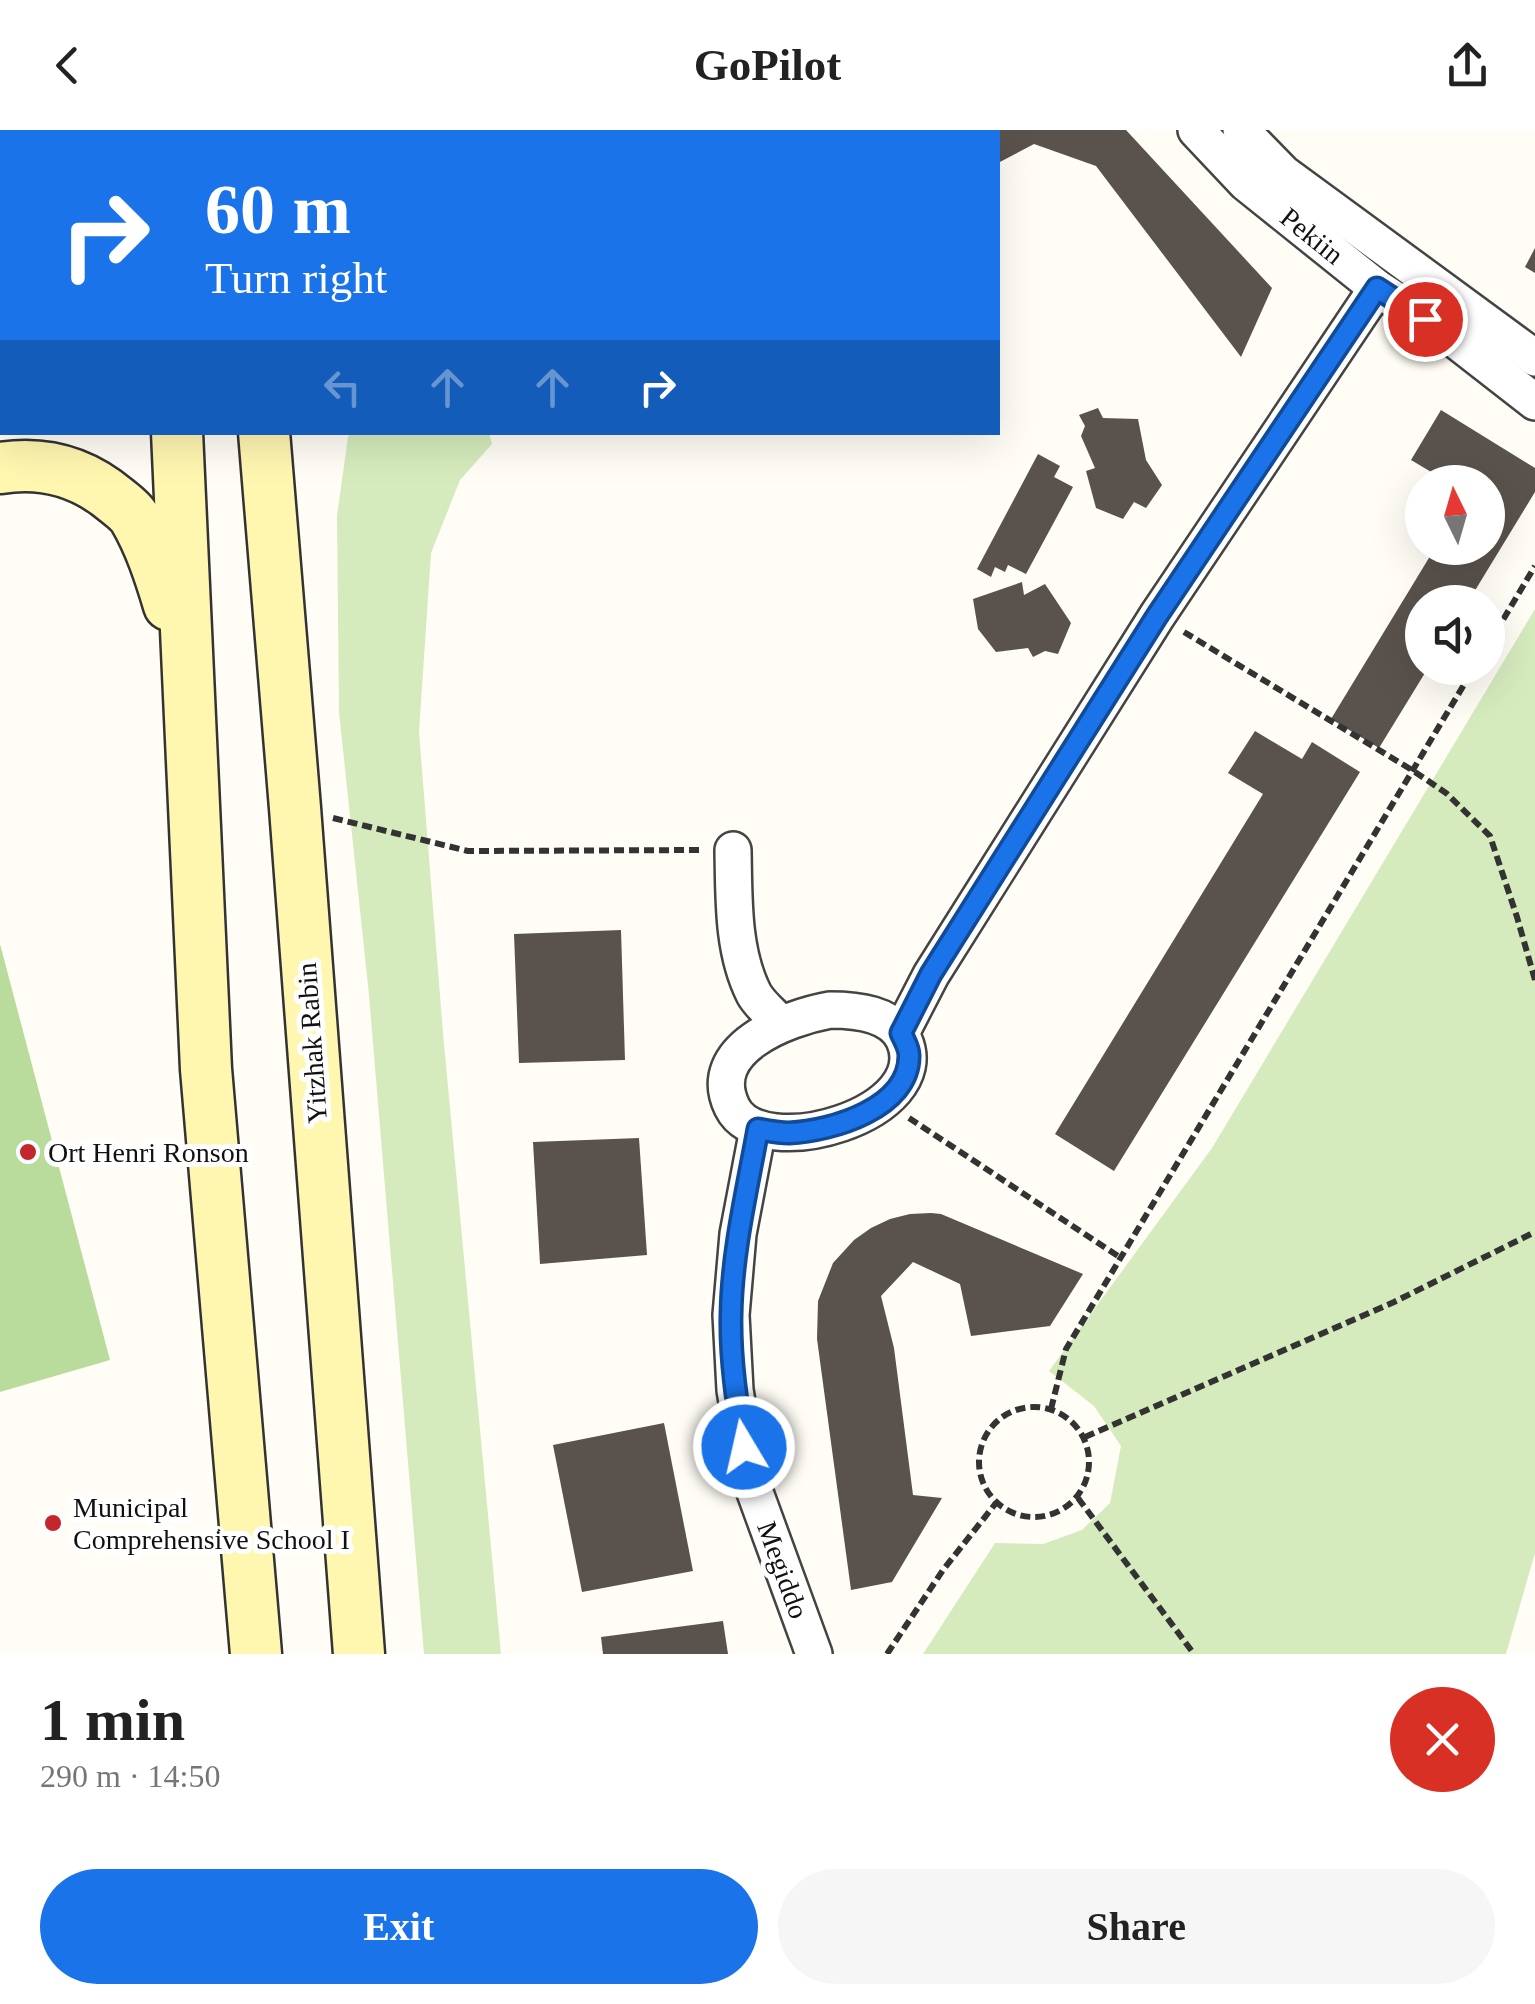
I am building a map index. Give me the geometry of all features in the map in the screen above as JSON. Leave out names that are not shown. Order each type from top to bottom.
[{"type":"main road","points":[[0,446],[31,435]]},
{"type":"main road","points":[[177,435],[206,1069],[256,1654]]},
{"type":"main road","name":"Yitzhak Rabin","points":[[264,435],[359,1654]]},
{"type":"main road","points":[[277,586],[300,435]]},
{"type":"main road","points":[[0,468],[52,467],[83,477],[131,513],[160,576],[188,667]]},
{"type":"street","name":"Pekiin","points":[[1196,130],[1246,184],[1377,288],[1448,335],[1535,402]]},
{"type":"street","name":"Pekiin","points":[[1241,130],[1283,173],[1535,358]]},
{"type":"street","points":[[901,1033],[931,974],[1157,616],[1377,288]]},
{"type":"street","points":[[732,850],[734,918],[743,961],[755,996],[781,1024]]},
{"type":"street","points":[[854,1010],[877,1016],[901,1033],[910,1052],[905,1078],[885,1101],[863,1115],[826,1127],[787,1133],[758,1129],[737,1118],[726,1095],[726,1073],[737,1055],[757,1037],[805,1014],[854,1010]]},
{"type":"street","name":"Megiddo","points":[[758,1129],[738,1234],[731,1315],[735,1390],[749,1476],[814,1654]]},
{"type":"path","points":[[1505,617],[1535,566]]},
{"type":"path","points":[[1157,616],[1446,793],[1490,836],[1535,980]]},
{"type":"path","points":[[1051,1409],[1066,1349],[1464,685]]},
{"type":"path","points":[[295,808],[468,851],[732,850]]},
{"type":"path","points":[[885,1101],[1120,1258]]},
{"type":"path","points":[[1084,1438],[1394,1302],[1535,1232]]},
{"type":"path","points":[[1025,1408],[1051,1409],[1068,1418],[1084,1438],[1090,1456],[1087,1481],[1078,1498],[1059,1512],[1040,1518],[1012,1514],[996,1503],[982,1481],[979,1453],[986,1434],[1007,1414],[1025,1408]]},
{"type":"path","points":[[1078,1498],[1194,1654]]},
{"type":"path","points":[[887,1654],[942,1570],[996,1503]]},
{"type":"green space","points":[[490,435],[492,444],[460,480],[431,553],[419,732],[501,1654],[424,1654],[369,995],[339,712],[337,516],[348,437]]},
{"type":"green space","points":[[1535,609],[1535,1553],[1506,1654],[923,1654],[995,1543],[1043,1544],[1082,1530],[1110,1503],[1121,1446],[1094,1406],[1049,1371],[1212,1148],[1489,685],[1505,685],[1505,659]]},
{"type":"green space","name":"Ort Henri Ronson","points":[[0,944],[110,1360],[0,1392]]},
{"type":"building","points":[[1000,130],[1126,130],[1272,288],[1241,357],[1096,166],[1034,144],[1000,162]]},
{"type":"building","points":[[1535,248],[1535,273],[1525,267]]},
{"type":"building","points":[[1098,408],[1103,418],[1138,419],[1146,460],[1162,485],[1146,508],[1134,502],[1123,519],[1096,508],[1086,471],[1095,468],[1081,436],[1085,426],[1079,415]]},
{"type":"building","points":[[1441,410],[1535,468],[1535,492],[1505,541],[1505,465],[1419,465],[1411,460]]},
{"type":"building","points":[[1038,454],[1060,466],[1054,477],[1073,487],[1026,574],[1008,565],[1005,572],[995,567],[991,577],[977,569]]},
{"type":"building","points":[[1425,565],[1491,565],[1478,585],[1412,585]]},
{"type":"building","points":[[1022,582],[1024,595],[1045,584],[1071,623],[1058,654],[1045,651],[1033,657],[1028,648],[996,652],[978,629],[973,599]]},
{"type":"building","points":[[1405,597],[1405,685],[1418,685],[1379,748],[1331,719]]},
{"type":"building","points":[[1255,731],[1302,759],[1312,742],[1360,772],[1114,1171],[1055,1134],[1263,794],[1228,773]]},
{"type":"building","points":[[621,930],[625,1060],[519,1063],[514,934]]},
{"type":"building","points":[[639,1138],[647,1255],[540,1264],[533,1142]]},
{"type":"building","points":[[931,1213],[1083,1274],[1050,1326],[971,1336],[960,1284],[913,1262],[881,1296],[894,1348],[913,1495],[942,1498],[892,1582],[851,1590],[817,1339],[818,1301],[833,1263],[854,1240],[890,1219]]},
{"type":"building","points":[[664,1423],[693,1571],[582,1592],[553,1445]]},
{"type":"building","points":[[723,1621],[728,1654],[603,1654],[601,1637]]},
{"type":"place","name":"Ort Henri Ronson","points":[[28,1152]]},
{"type":"place","name":"Municipal Comprehensive School I","points":[[53,1523]]},
{"type":"route","points":[[744,1447],[735,1390],[731,1315],[738,1234],[758,1129],[787,1133],[863,1115],[885,1101],[905,1078],[910,1052],[901,1033],[931,974],[1157,616],[1377,288],[1425,319]]}]
